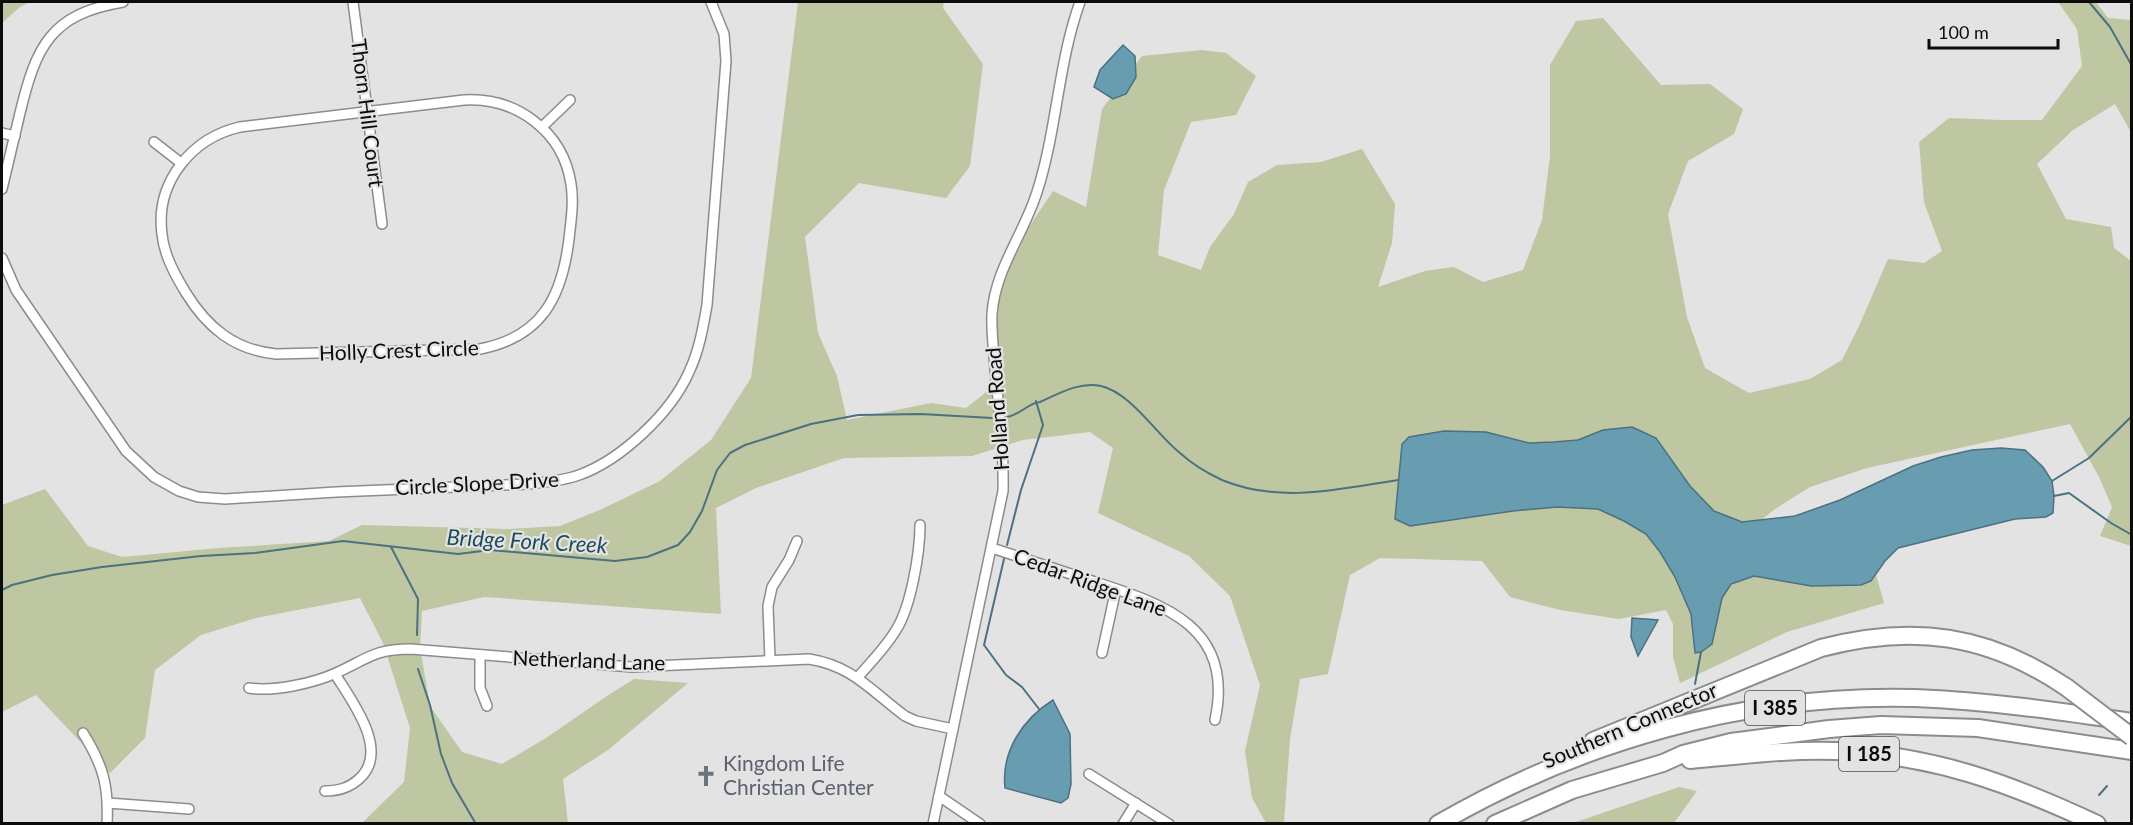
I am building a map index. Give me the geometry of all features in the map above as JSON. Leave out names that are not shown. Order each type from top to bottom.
[{"type":"highway","name":"Southern Connector","points":[[1464,808],[1508,778],[1787,661],[1821,648],[1881,636],[1908,635],[1973,643],[2022,661],[2066,687],[2132,737]]},
{"type":"highway","name":"I 385","points":[[1438,824],[1464,808],[1515,783],[1558,764],[1629,739],[1713,717],[1807,703],[1857,699],[1959,700],[2016,705],[2132,722]]},
{"type":"highway","name":"I 385","points":[[1495,824],[1572,790],[1663,763],[1683,754],[1731,742],[1829,729],[1881,725],[1978,728],[2132,751]]},
{"type":"highway","name":"I 185","points":[[1663,763],[1779,751],[1835,751],[1890,756],[1942,765],[1994,780],[2042,798],[2097,824]]},
{"type":"street","points":[[2,189],[32,68],[42,48],[51,36],[76,16],[101,5],[123,2]]},
{"type":"street","name":"Thorn Hill Court","points":[[353,2],[381,224]]},
{"type":"street","name":"Circle Slope Drive","points":[[2,258],[16,290],[126,451],[154,477],[179,491],[225,499],[529,484],[580,475],[620,452],[656,420],[672,401],[685,380],[695,359],[702,334],[707,305],[726,61],[724,34],[711,2]]},
{"type":"street","name":"Holland Road","points":[[933,824],[1003,491],[1004,467],[992,335],[996,290],[1005,262],[1030,215],[1038,190],[1064,60],[1080,2]]},
{"type":"street","name":"Holly Crest Circle","points":[[464,100],[482,100],[509,106],[526,114],[543,127],[559,149],[567,167],[572,186],[571,225],[562,277],[551,304],[543,316],[527,330],[508,341],[480,349],[276,354],[250,350],[224,337],[210,324],[190,299],[173,270],[164,244],[161,221],[164,198],[169,183],[181,163],[203,142],[230,129],[464,100]]},
{"type":"street","points":[[543,127],[570,100]]},
{"type":"street","points":[[2,134],[15,136]]},
{"type":"street","points":[[154,142],[181,163]]},
{"type":"street","points":[[858,677],[888,642],[904,616],[920,541],[920,525]]},
{"type":"street","points":[[770,660],[768,606],[772,587],[789,560],[797,541]]},
{"type":"street","name":"Cedar Ridge Lane","points":[[992,548],[1149,600],[1185,621],[1200,636],[1210,654],[1216,676],[1218,702],[1215,720]]},
{"type":"street","points":[[1102,653],[1116,589]]},
{"type":"street","name":"Netherland Lane","points":[[249,688],[273,688],[319,679],[335,674],[373,654],[391,649],[632,667],[809,658],[828,662],[858,677],[905,716],[916,721],[953,729]]},
{"type":"street","points":[[480,655],[480,688],[487,706]]},
{"type":"street","points":[[325,791],[340,790],[353,784],[363,775],[372,754],[371,740],[363,721],[335,674]]},
{"type":"street","points":[[83,733],[103,770],[108,803],[107,824]]},
{"type":"street","points":[[1089,774],[1169,824]]},
{"type":"street","points":[[939,796],[980,824]]},
{"type":"street","points":[[108,803],[189,809]]},
{"type":"street","points":[[1123,824],[1136,803]]},
{"type":"green space","points":[[2,2],[30,2],[20,7],[2,23]]},
{"type":"green space","points":[[798,2],[944,2],[943,8],[983,64],[970,166],[946,198],[859,183],[805,237],[818,333],[837,376],[847,420],[931,403],[966,408],[994,386],[989,316],[1017,245],[1053,191],[1086,207],[1102,109],[1142,56],[1202,50],[1226,53],[1256,76],[1236,115],[1191,122],[1164,190],[1158,255],[1201,270],[1210,247],[1234,214],[1248,182],[1277,165],[1321,162],[1362,149],[1395,204],[1392,243],[1378,287],[1425,271],[1454,267],[1483,282],[1523,270],[1542,220],[1550,156],[1550,65],[1576,21],[1603,18],[1661,85],[1710,84],[1743,109],[1734,134],[1688,161],[1668,214],[1687,317],[1705,368],[1749,393],[1810,379],[1842,360],[1888,259],[1924,263],[1942,251],[1924,202],[1919,142],[1949,118],[2042,120],[2082,66],[2077,29],[2058,2],[2096,2],[2108,18],[2131,20],[2131,132],[2115,104],[2073,130],[2037,164],[2066,219],[2111,227],[2114,248],[2131,261],[2131,546],[2100,536],[2112,507],[2099,477],[2070,424],[1867,468],[1810,487],[1755,525],[1871,557],[1884,603],[1787,632],[1680,683],[1673,657],[1673,624],[1666,610],[1619,619],[1560,610],[1510,597],[1482,561],[1380,558],[1350,575],[1328,674],[1300,679],[1290,739],[1284,823],[1266,823],[1252,798],[1245,751],[1260,685],[1230,596],[1189,556],[1098,513],[1113,448],[1090,432],[1023,440],[972,456],[844,458],[756,488],[716,508],[721,614],[484,597],[422,611],[420,647],[430,706],[462,752],[502,764],[546,738],[634,679],[688,683],[608,750],[563,779],[568,823],[362,823],[404,782],[410,728],[383,643],[360,598],[256,618],[201,635],[155,670],[145,738],[110,773],[36,695],[2,712],[2,505],[45,489],[88,546],[122,557],[329,541],[362,525],[509,529],[560,526],[660,481],[711,440],[751,378]]},
{"type":"green space","points":[[1679,787],[1697,791],[1674,823],[1576,822]]},
{"type":"water","points":[[1123,45],[1135,56],[1136,77],[1126,94],[1113,99],[1094,87],[1100,70]]},
{"type":"water","points":[[1632,427],[1656,438],[1690,486],[1714,511],[1742,522],[1795,516],[1840,500],[1913,466],[1972,450],[2001,448],[2025,450],[2043,467],[2052,481],[2053,513],[2046,517],[2015,519],[1898,548],[1885,561],[1871,581],[1861,585],[1811,586],[1754,576],[1731,584],[1722,598],[1712,644],[1701,652],[1695,653],[1691,614],[1675,577],[1660,552],[1646,534],[1598,509],[1557,507],[1410,526],[1395,519],[1402,444],[1409,437],[1444,431],[1486,432],[1529,443],[1554,442],[1578,440],[1603,430]]},
{"type":"water","points":[[1632,618],[1658,620],[1638,656],[1631,637]]},
{"type":"water","points":[[1053,700],[1070,734],[1071,784],[1068,798],[1061,803],[1005,788],[1007,761],[1016,737],[1032,717]]},
{"type":"waterway","points":[[2089,2],[2110,27],[2132,66]]},
{"type":"waterway","name":"Bridge Fork Creek","points":[[1007,417],[1069,389],[1085,385],[1101,386],[1112,390],[1133,405],[1189,461],[1217,478],[1244,487],[1287,493],[1310,492],[1398,480]]},
{"type":"waterway","points":[[1007,545],[1021,490],[1043,425],[1036,401]]},
{"type":"waterway","name":"Bridge Fork Creek","points":[[2,590],[12,585],[52,575],[102,567],[201,556],[255,553],[343,541],[458,554],[490,550],[615,561],[647,557],[678,545],[690,532],[702,511],[717,470],[730,453],[745,445],[811,424],[858,415],[921,414],[992,418]]},
{"type":"waterway","points":[[2052,481],[2089,458],[2132,416]]},
{"type":"waterway","name":"Bridge Fork Creek","points":[[2054,496],[2069,493],[2132,535]]},
{"type":"waterway","points":[[391,547],[418,599],[417,635]]},
{"type":"waterway","points":[[1004,559],[984,645],[1006,675],[1022,687],[1039,709]]},
{"type":"waterway","points":[[1695,684],[1701,652]]},
{"type":"waterway","points":[[418,669],[430,705],[441,754],[452,783],[476,824]]},
{"type":"waterway","points":[[2099,795],[2107,786]]},
{"type":"place","name":"Kingdom Life Christian Center","points":[[706,776]]}]
